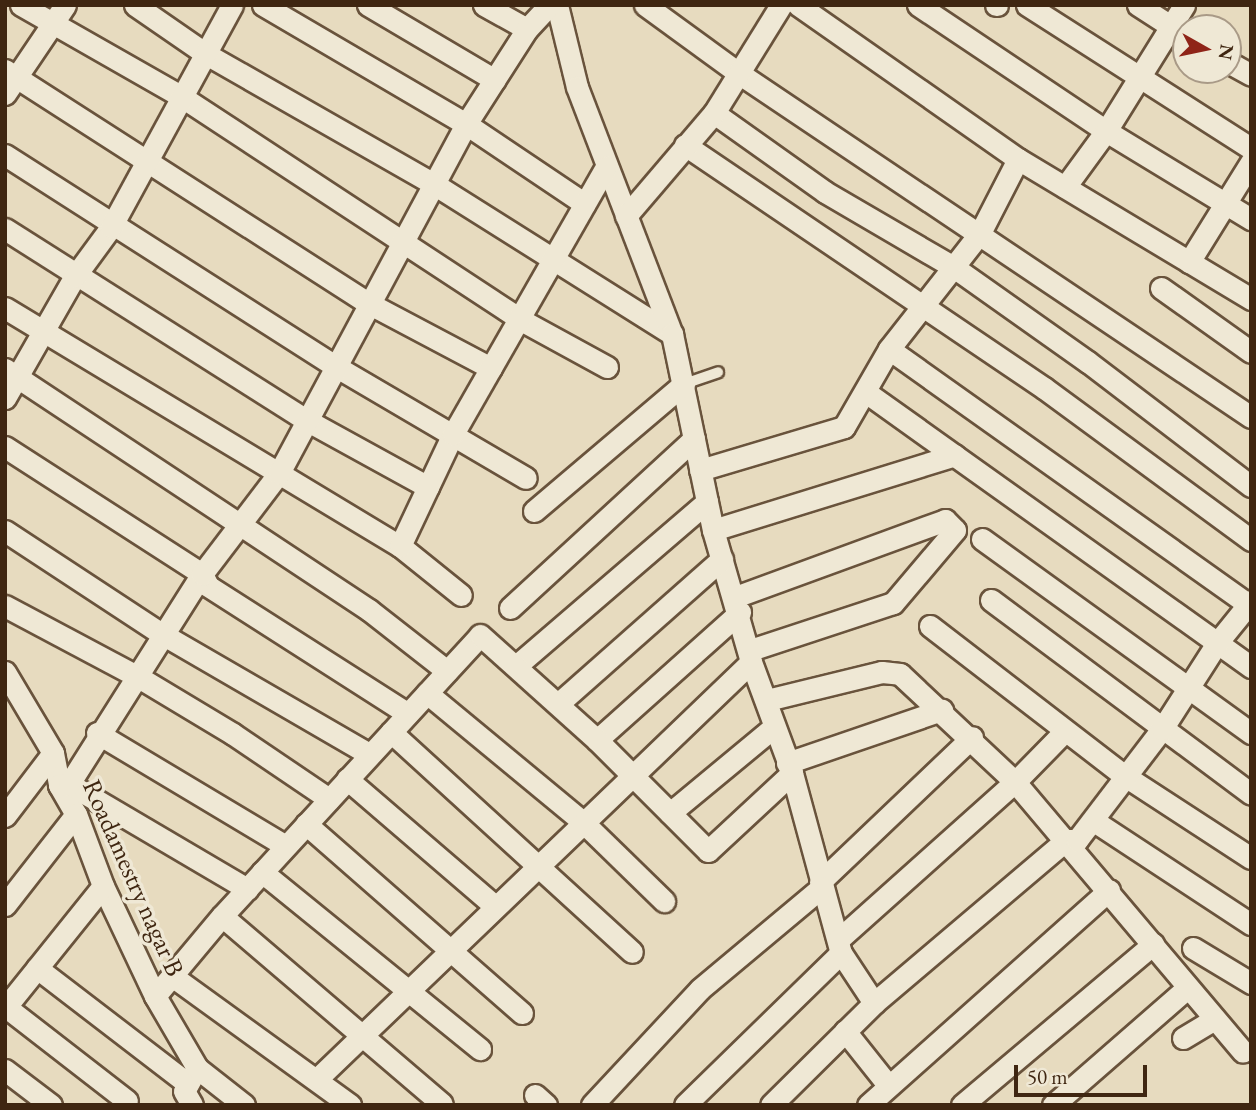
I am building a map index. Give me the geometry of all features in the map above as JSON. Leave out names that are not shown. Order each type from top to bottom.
[{"type":"street","points":[[21,5],[50,25],[179,95],[521,320],[607,367]]},
{"type":"street","points":[[65,5],[9,81],[145,159],[368,303],[491,368]]},
{"type":"street","points":[[135,5],[206,54],[437,186],[672,334]]},
{"type":"street","points":[[5,398],[12,373],[43,330],[75,276],[111,227],[179,95],[206,54],[232,5]]},
{"type":"street","points":[[263,5],[466,124],[585,204]]},
{"type":"street","points":[[368,5],[495,80]]},
{"type":"street","points":[[484,5],[527,29]]},
{"type":"street","points":[[247,889],[64,784],[237,523],[279,473],[401,240],[437,186],[466,124],[527,29],[549,5]]},
{"type":"street","points":[[557,5],[577,87],[672,334],[713,530],[738,605],[751,656],[790,768],[840,946],[874,1003]]},
{"type":"street","points":[[645,5],[737,72],[1251,417]]},
{"type":"street","points":[[626,216],[714,113],[781,5]]},
{"type":"street","points":[[799,5],[1018,159],[1251,299]]},
{"type":"street","points":[[918,5],[1106,131],[1251,219]]},
{"type":"street","points":[[1027,5],[1251,148]]},
{"type":"street","points":[[1138,5],[1172,27]]},
{"type":"street","points":[[1065,187],[1106,131],[1138,77],[1172,38]]},
{"type":"street","points":[[714,113],[825,192],[955,268],[1088,362],[1251,486]]},
{"type":"street","points":[[685,145],[1044,388],[1251,540]]},
{"type":"street","points":[[5,155],[111,227],[335,366],[526,478]]},
{"type":"street","points":[[700,470],[844,427],[867,393],[889,349],[980,233],[1018,159]]},
{"type":"street","points":[[1189,262],[1251,162]]},
{"type":"street","points":[[400,546],[453,434],[521,320],[606,167]]},
{"type":"street","points":[[5,229],[75,276],[308,421],[428,487]]},
{"type":"street","points":[[1161,288],[1251,352]]},
{"type":"street","points":[[5,308],[400,546],[461,595]]},
{"type":"street","points":[[771,1105],[874,1003],[1066,840],[1077,840],[1162,729],[1217,643],[1250,604],[889,349]]},
{"type":"street","points":[[12,373],[369,610],[447,671]]},
{"type":"street","points":[[534,511],[684,384]]},
{"type":"street","points":[[867,393],[1251,667]]},
{"type":"street","points":[[510,608],[694,439]]},
{"type":"street","points":[[5,447],[202,574],[208,586],[408,714]]},
{"type":"street","points":[[713,530],[955,455]]},
{"type":"street","points":[[516,666],[707,502]]},
{"type":"street","points":[[318,1077],[584,823],[751,656],[893,603],[955,530],[945,520],[738,605],[597,740]]},
{"type":"street","points":[[5,531],[162,634],[369,754]]},
{"type":"street","points":[[982,539],[1187,691],[1251,733]]},
{"type":"street","points":[[558,704],[722,559]]},
{"type":"street","points":[[991,600],[1251,794]]},
{"type":"street","points":[[5,606],[135,675],[233,734],[329,799]]},
{"type":"street","points":[[930,626],[1125,776],[1251,858]]},
{"type":"street","points":[[155,996],[222,915],[480,635],[597,740],[631,777],[708,850],[790,768],[942,710]]},
{"type":"street","points":[[767,700],[893,671],[972,737],[1015,782],[1109,890],[1213,1020],[1243,1052]]},
{"type":"street","name":"Roadamestry nagar B","points":[[5,672],[11,701],[53,753],[103,886],[155,996],[187,1090]]},
{"type":"street","points":[[427,693],[584,823],[664,901]]},
{"type":"street","points":[[670,813],[774,727]]},
{"type":"street","points":[[685,1105],[840,946],[1015,782],[1065,731]]},
{"type":"street","points":[[391,732],[632,952]]},
{"type":"street","points":[[97,733],[286,846]]},
{"type":"street","points":[[592,1105],[700,989],[821,885],[972,737]]},
{"type":"street","points":[[5,816],[53,753]]},
{"type":"street","points":[[347,779],[496,907]]},
{"type":"street","points":[[5,905],[76,814]]},
{"type":"street","points":[[1094,821],[1251,924]]},
{"type":"street","points":[[306,824],[522,1013]]},
{"type":"street","points":[[262,872],[480,1049]]},
{"type":"street","points":[[103,886],[6,1007],[127,1101]]},
{"type":"street","points":[[845,1031],[879,1098],[1109,890]]},
{"type":"street","points":[[222,915],[364,1034],[442,1105]]},
{"type":"street","points":[[962,1105],[1153,944]]},
{"type":"street","points":[[1193,948],[1251,983]]},
{"type":"street","points":[[37,968],[187,1090],[244,1105]]},
{"type":"street","points":[[173,976],[318,1077],[350,1105]]},
{"type":"street","points":[[1053,1105],[1187,988]]},
{"type":"street","points":[[1183,1038],[1213,1020]]},
{"type":"street","points":[[5,1070],[51,1105]]},
{"type":"lane","points":[[684,384],[718,372]]}]
